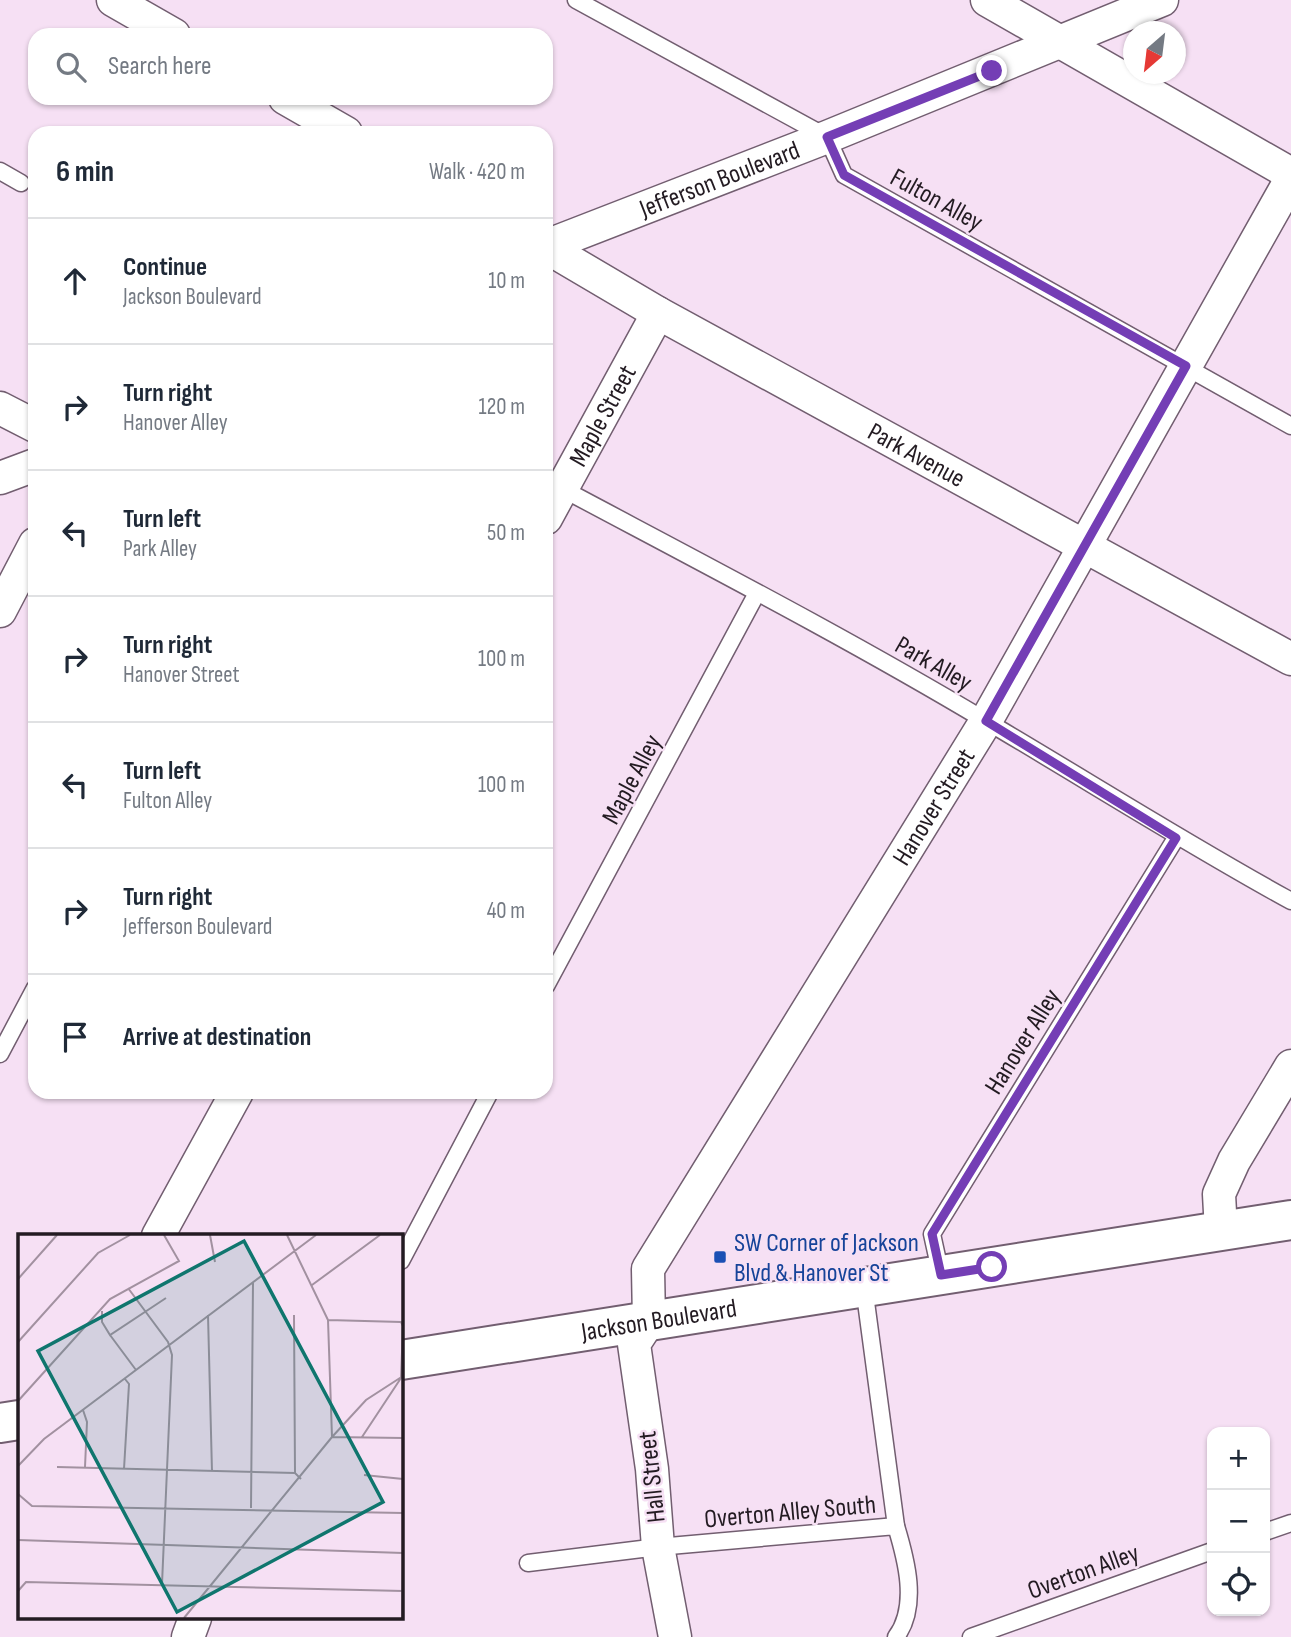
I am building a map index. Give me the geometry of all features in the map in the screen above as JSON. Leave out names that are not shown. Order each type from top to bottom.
[{"type":"street","points":[[113,0],[162,28]]},
{"type":"street","points":[[987,0],[1291,176]]},
{"type":"street","name":"Jefferson Boulevard","points":[[553,243],[827,137],[1162,0]]},
{"type":"street","points":[[297,105],[334,126]]},
{"type":"street","name":"Hanover Street","points":[[649,1321],[648,1269],[986,721],[1086,547],[1291,176]]},
{"type":"street","name":"Park Avenue","points":[[553,250],[658,313],[1291,659]]},
{"type":"street","name":"Maple Street","points":[[554,484],[658,313]]},
{"type":"street","points":[[0,408],[28,422]]},
{"type":"street","points":[[0,478],[28,468]]},
{"type":"street","points":[[0,611],[28,557]]},
{"type":"street","points":[[1221,1231],[1219,1194],[1234,1161],[1291,1066]]},
{"type":"street","points":[[159,1234],[233,1099]]},
{"type":"street","name":"Jackson Boulevard","points":[[402,1360],[1291,1220]]},
{"type":"street","name":"Hall Street","points":[[649,1321],[634,1344],[652,1469],[658,1547],[675,1637]]},
{"type":"street","points":[[0,1423],[18,1420]]},
{"type":"street","points":[[188,1637],[194,1620]]},
{"type":"lane","points":[[576,0],[827,137]]},
{"type":"lane","name":"Fulton Alley","points":[[827,137],[844,175],[1291,426]]},
{"type":"lane","points":[[0,171],[21,183]]},
{"type":"lane","name":"Park Alley","points":[[554,484],[790,608],[986,721],[1176,838],[1291,901]]},
{"type":"lane","name":"Maple Alley","points":[[553,973],[757,593]]},
{"type":"lane","name":"Hanover Alley","points":[[941,1275],[932,1234],[1176,838]]},
{"type":"lane","points":[[0,1054],[28,1002]]},
{"type":"lane","points":[[402,1259],[486,1099]]},
{"type":"lane","points":[[864,1287],[896,1526]]},
{"type":"lane","points":[[1270,1530],[1291,1523]]},
{"type":"lane","name":"Overton Alley South","points":[[528,1563],[658,1547],[896,1526],[907,1563],[909,1585],[902,1629],[895,1637]]},
{"type":"lane","name":"Overton Alley","points":[[971,1637],[1207,1553]]},
{"type":"place","name":"SW Corner of Jackson Blvd & Hanover St","points":[[720,1257]]},
{"type":"route","points":[[992,71],[827,137],[844,175],[1186,366],[986,721],[1176,838],[932,1234],[941,1275],[992,1267]]}]
